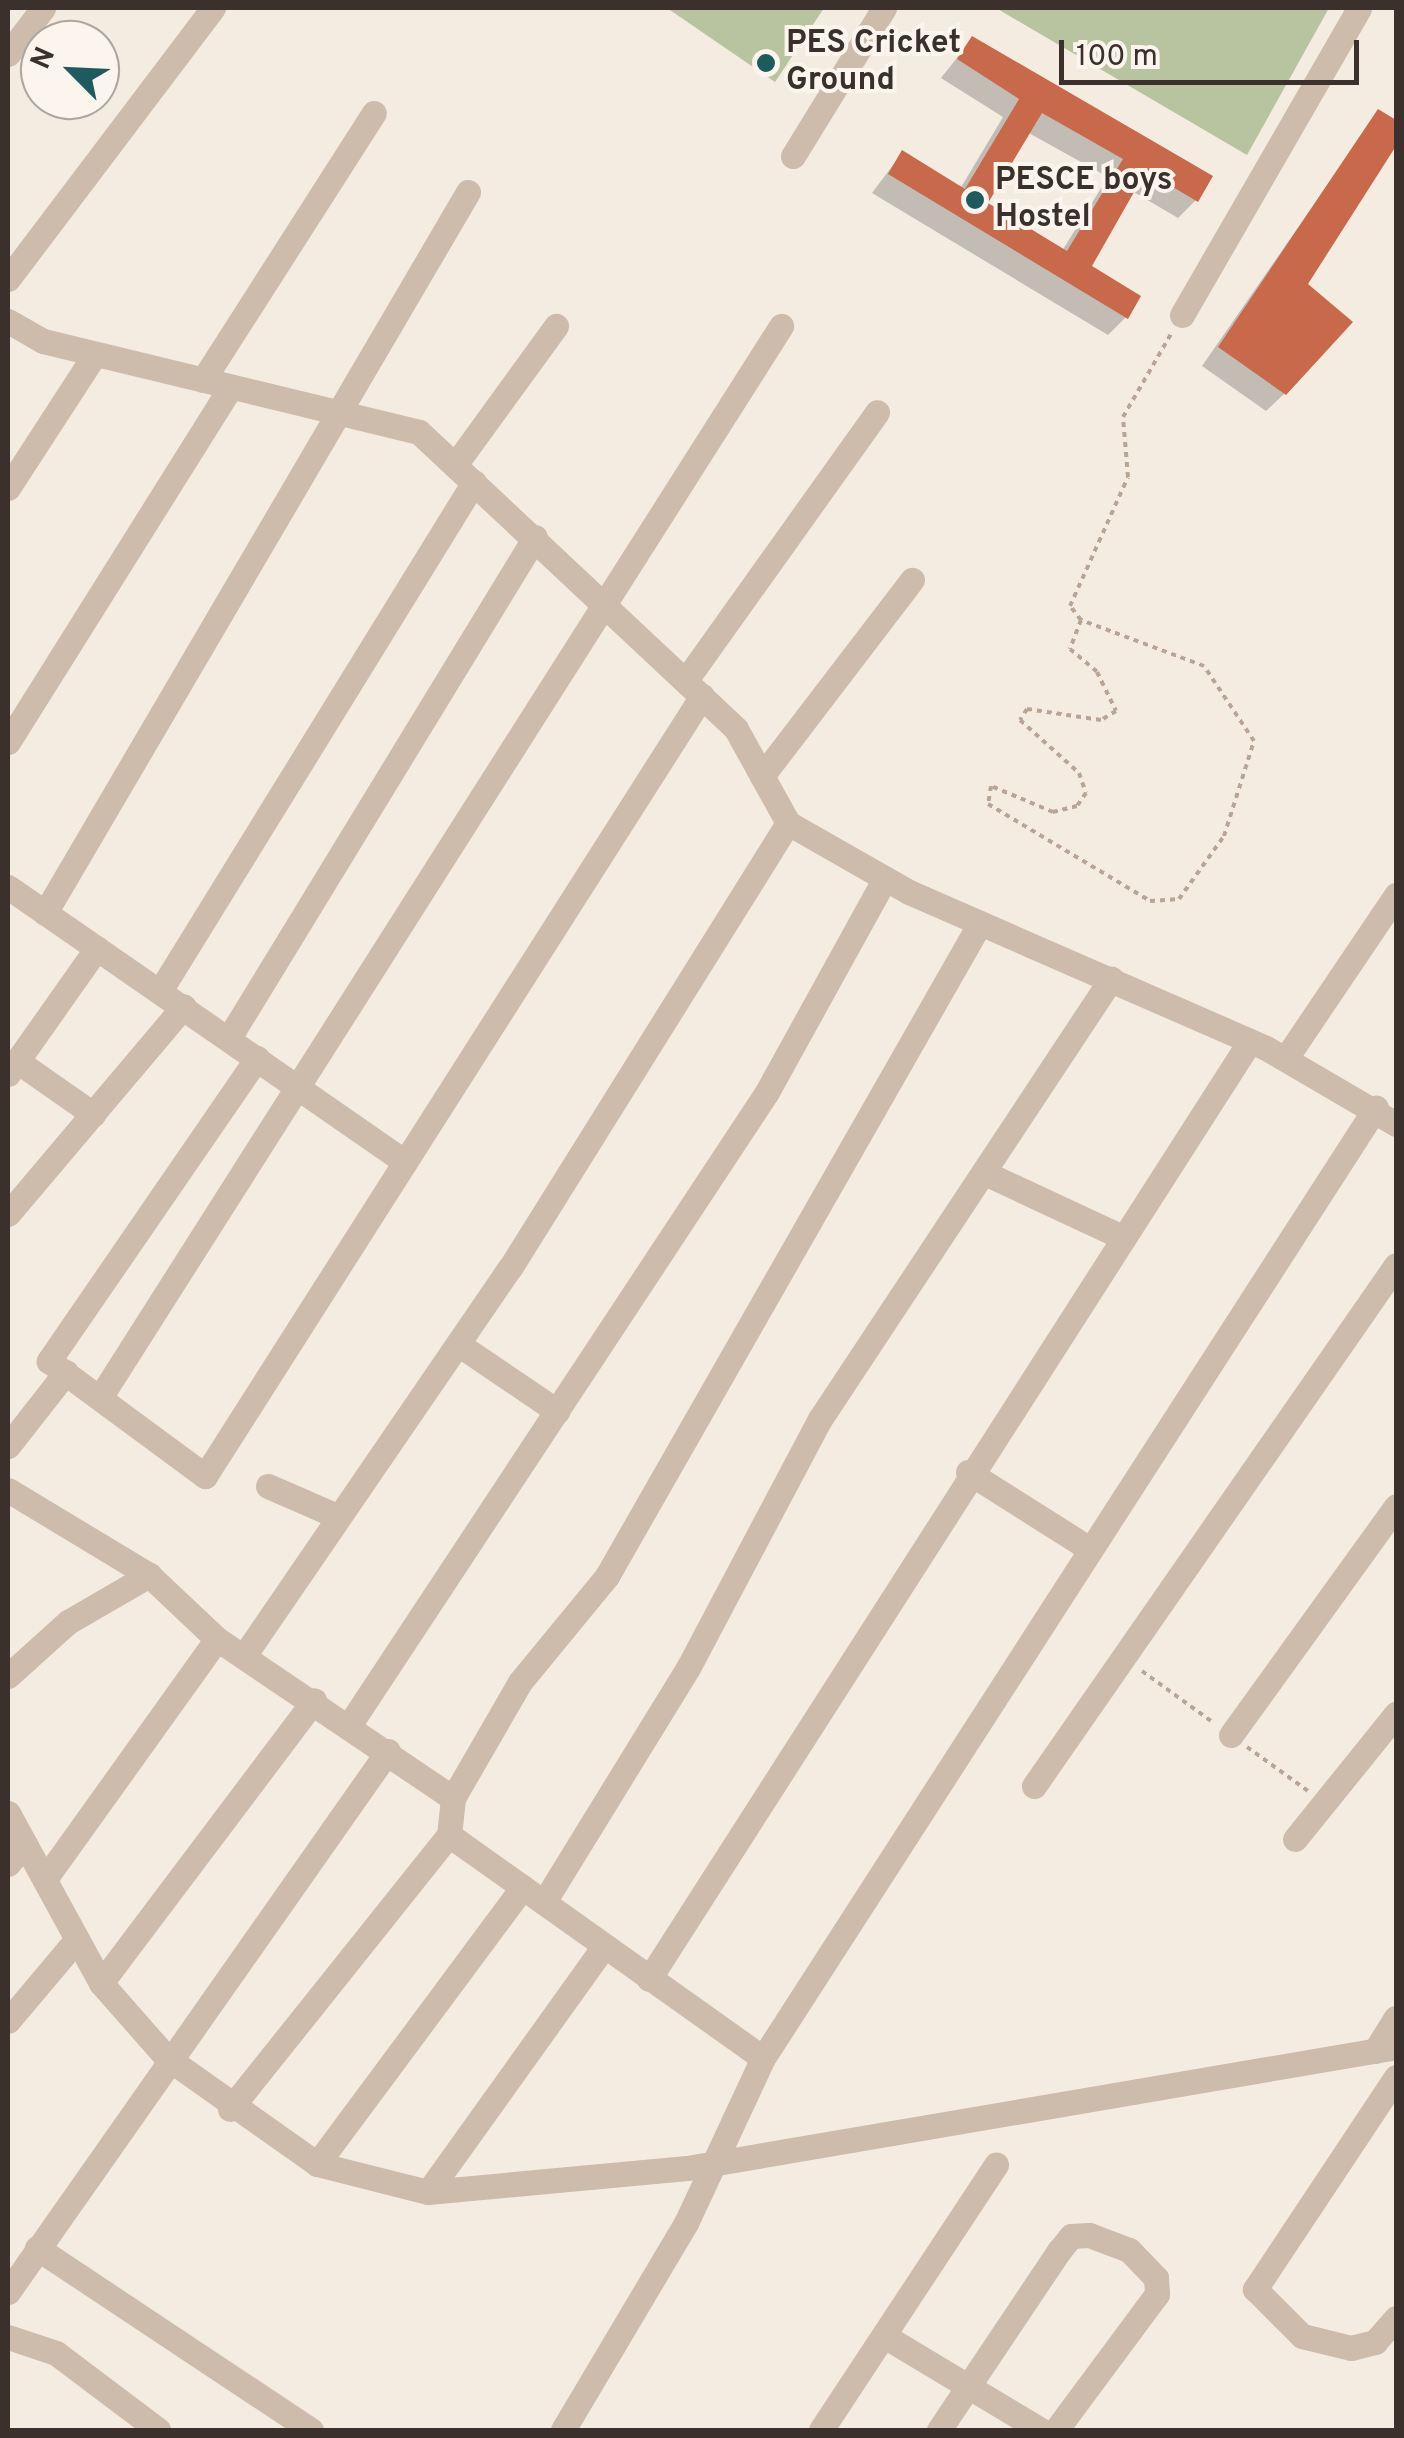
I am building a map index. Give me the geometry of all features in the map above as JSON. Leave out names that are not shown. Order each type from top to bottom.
[{"type":"street","points":[[8,54],[43,8]]},
{"type":"street","points":[[8,280],[213,8]]},
{"type":"street","points":[[793,156],[884,8]]},
{"type":"street","points":[[1182,315],[1359,8]]},
{"type":"street","points":[[202,380],[374,113]]},
{"type":"street","points":[[45,913],[468,192]]},
{"type":"street","points":[[8,321],[95,354],[419,432],[608,600],[694,688],[762,776],[788,823],[884,878],[1250,1041],[1390,1116],[1090,1549],[762,2058],[706,2164],[686,2223],[563,2430]]},
{"type":"street","points":[[160,991],[556,326]]},
{"type":"street","points":[[102,1396],[781,326]]},
{"type":"street","points":[[8,488],[95,354]]},
{"type":"street","points":[[8,742],[230,388]]},
{"type":"street","points":[[257,1058],[49,1361],[102,1396],[205,1476],[405,1162],[694,688],[877,412]]},
{"type":"street","points":[[229,1038],[534,536]]},
{"type":"street","points":[[762,776],[912,580]]},
{"type":"street","points":[[246,1653],[458,1344],[788,823]]},
{"type":"street","points":[[350,1724],[767,1092],[884,878]]},
{"type":"street","points":[[8,889],[184,1006],[405,1162]]},
{"type":"street","points":[[1286,1058],[1396,895]]},
{"type":"street","points":[[230,2109],[449,1836],[453,1798],[520,1682],[608,1576],[980,922]]},
{"type":"street","points":[[92,1114],[12,1068],[97,948]]},
{"type":"street","points":[[318,2164],[534,1895],[688,1668],[820,1419],[989,1175],[1111,979]]},
{"type":"street","points":[[8,1214],[184,1006]]},
{"type":"street","points":[[648,1979],[968,1472],[1250,1041]]},
{"type":"street","points":[[989,1175],[1122,1237]]},
{"type":"street","points":[[1034,1786],[1396,1265]]},
{"type":"street","points":[[458,1344],[557,1412]]},
{"type":"street","points":[[8,1446],[66,1372]]},
{"type":"street","points":[[968,1472],[1090,1549]]},
{"type":"street","points":[[268,1486],[339,1518]]},
{"type":"street","points":[[8,1490],[149,1576],[217,1639],[246,1653],[453,1798]]},
{"type":"street","points":[[1231,1736],[1396,1506]]},
{"type":"street","points":[[8,1676],[68,1622],[149,1576]]},
{"type":"street","points":[[45,1879],[217,1639]]},
{"type":"street","points":[[101,1983],[314,1700]]},
{"type":"street","points":[[1294,1840],[1396,1714]]},
{"type":"street","points":[[8,2292],[166,2057],[388,1751]]},
{"type":"street","points":[[8,1813],[101,1983],[166,2057],[230,2109],[318,2164],[428,2192],[706,2164],[1386,2049],[1396,2018]]},
{"type":"street","points":[[449,1836],[762,2058]]},
{"type":"street","points":[[8,1864],[25,1844]]},
{"type":"street","points":[[8,2021],[77,1939]]},
{"type":"street","points":[[428,2192],[604,1946]]},
{"type":"street","points":[[1392,2330],[1351,2348],[1302,2336],[1255,2289],[1396,2077]]},
{"type":"street","points":[[821,2430],[886,2337],[996,2164]]},
{"type":"street","points":[[939,2430],[1071,2236],[1129,2250],[1156,2278],[1157,2294],[1056,2430]]},
{"type":"street","points":[[37,2248],[311,2430]]},
{"type":"street","points":[[886,2337],[1040,2430]]},
{"type":"street","points":[[8,2338],[56,2352],[158,2430]]},
{"type":"path","points":[[1082,620],[1070,648],[1097,672],[1116,711],[1101,720],[1027,709],[1020,720],[1079,772],[1086,793],[1077,806],[1053,812],[991,786],[988,804],[1150,900],[1178,900],[1224,836],[1254,741],[1204,666],[1082,620],[1070,606],[1128,477],[1123,417],[1182,315]]},
{"type":"green space","name":"PES Cricket Ground","points":[[667,8],[824,8],[775,82]]},
{"type":"green space","points":[[996,8],[1329,8],[1247,155]]},
{"type":"building","points":[[972,36],[1213,176],[1198,202],[1146,171],[1092,266],[1141,296],[1128,319],[888,174],[902,150],[965,189],[1019,99],[957,59]],"holes":[[[1042,113],[1123,159],[1067,251],[988,203]]]},
{"type":"building","points":[[1378,109],[1396,120],[1396,146],[1308,284],[1353,322],[1286,395],[1218,347]]},
{"type":"place","name":"PES Cricket Ground","points":[[766,63]]},
{"type":"place","name":"PESCE boys Hostel","points":[[975,200]]}]
